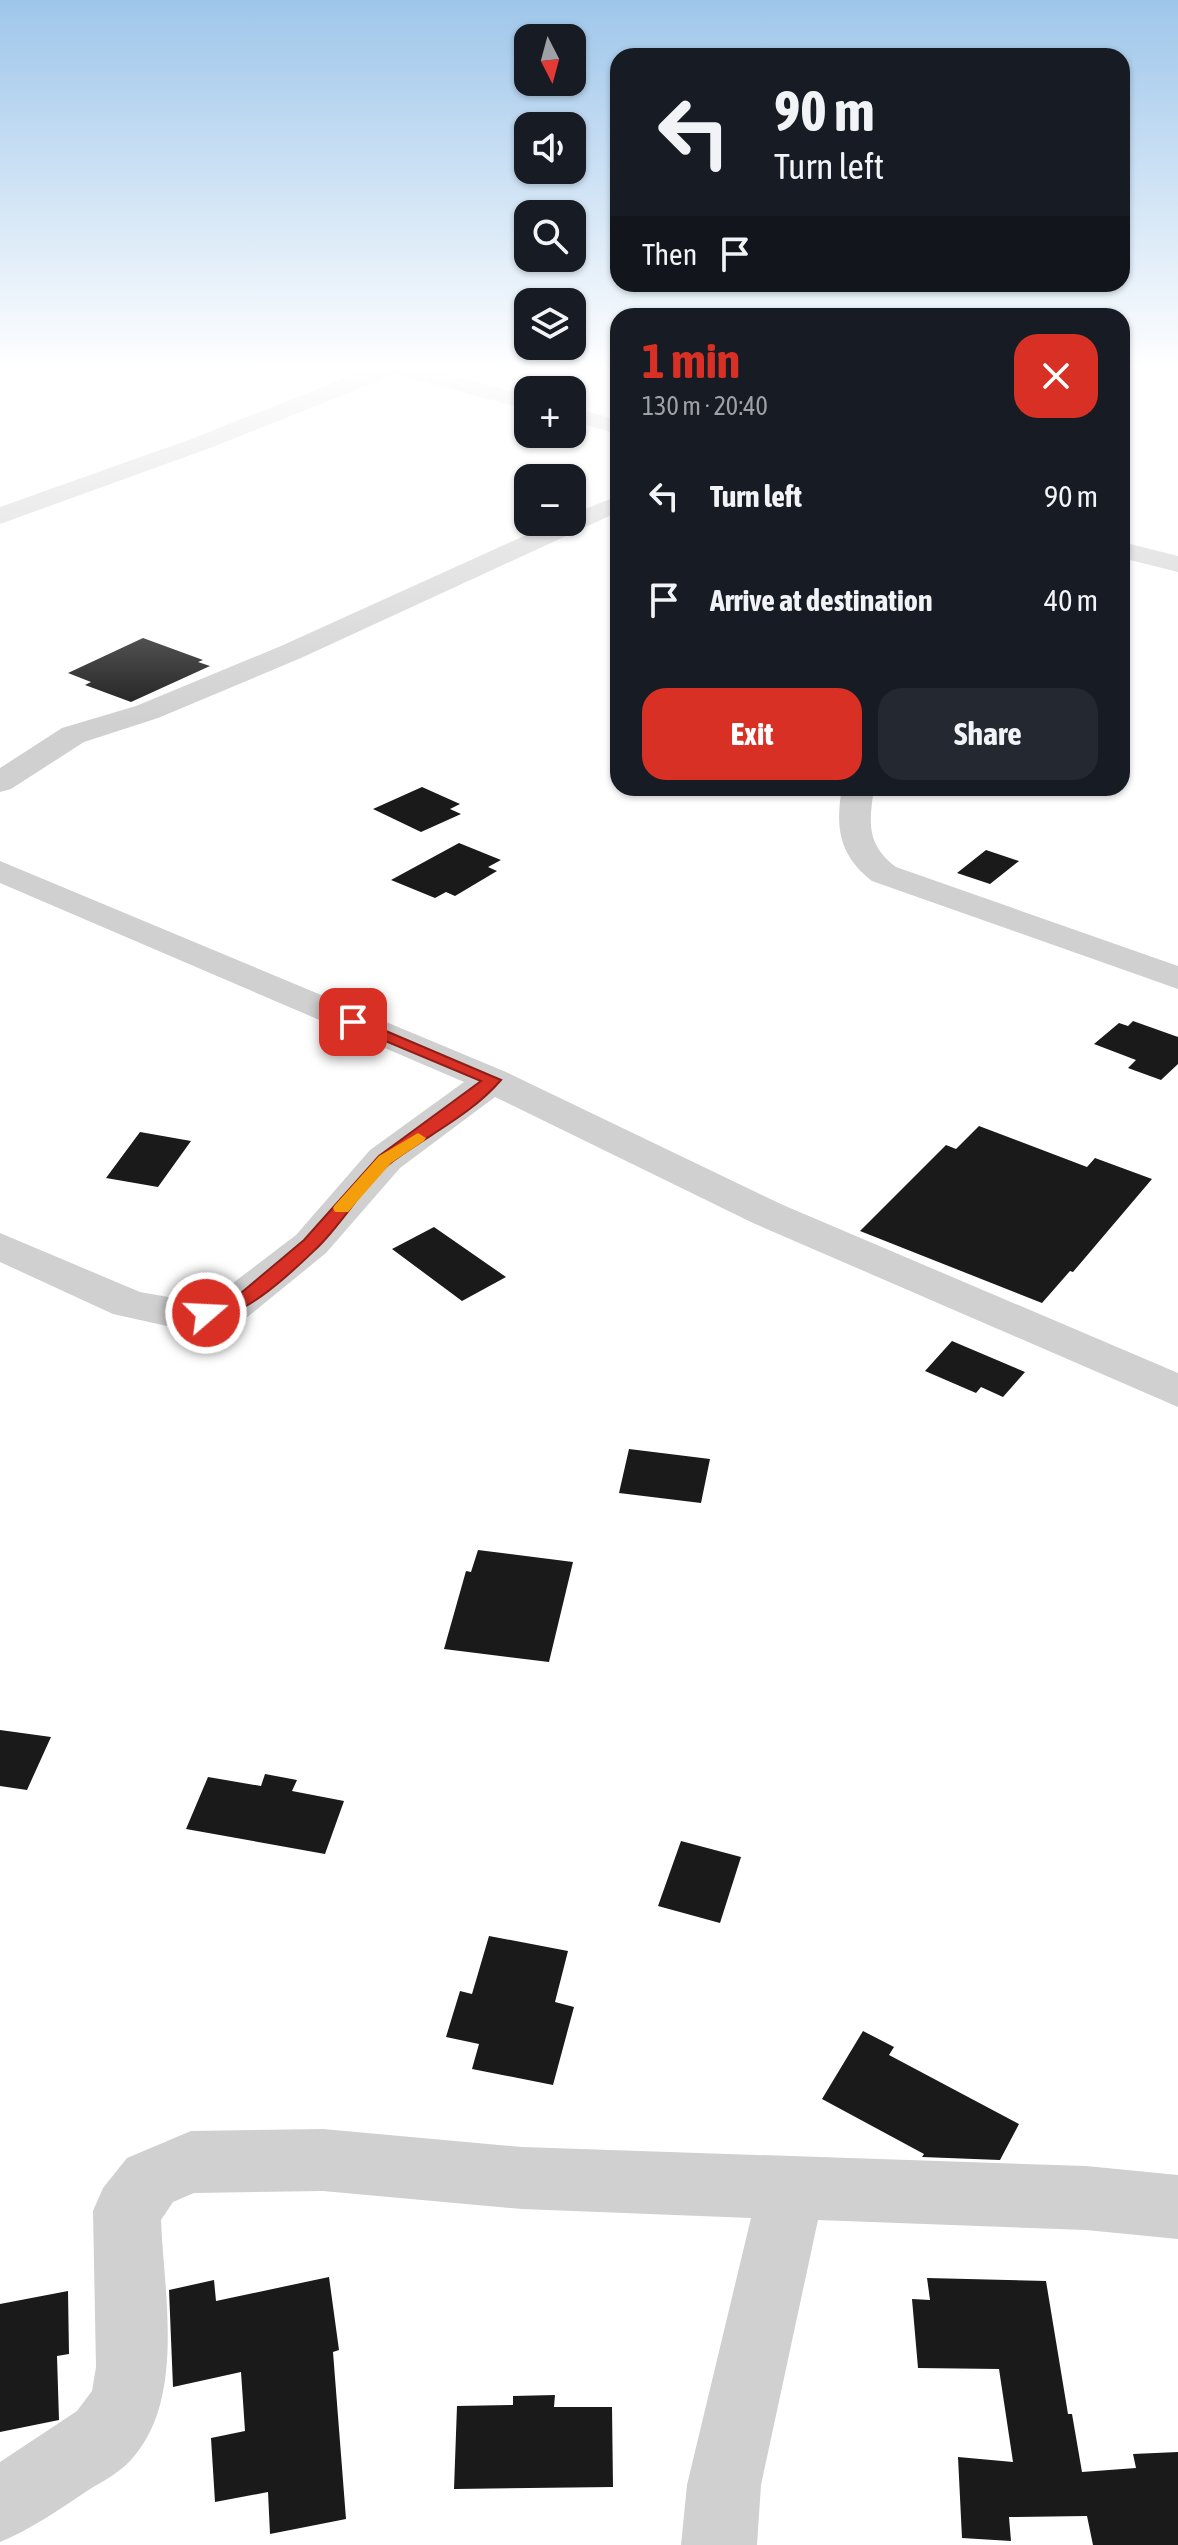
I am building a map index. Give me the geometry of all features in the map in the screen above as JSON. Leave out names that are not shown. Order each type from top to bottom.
[{"type":"street","points":[[0,516],[86,485]]},
{"type":"street","points":[[0,782],[73,735],[194,694],[610,507]]},
{"type":"street","points":[[1130,552],[1178,564]]},
{"type":"street","points":[[857,796],[854,837],[869,864],[884,874],[1171,968]]},
{"type":"street","points":[[0,871],[492,1080],[768,1214],[1178,1391]]},
{"type":"street","points":[[0,1246],[129,1304],[185,1315],[229,1309],[311,1244],[385,1159],[423,1134],[492,1080]]},
{"type":"street","points":[[0,2505],[103,2437],[126,2406],[132,2367],[127,2211],[150,2180],[191,2162],[323,2160],[522,2178],[1086,2198],[1178,2207]]},
{"type":"street","points":[[719,2545],[724,2485],[792,2186]]},
{"type":"building","points":[[143,638],[203,660],[198,662],[210,666],[131,702],[85,685],[91,682],[68,673]]},
{"type":"building","points":[[422,787],[460,804],[450,809],[461,814],[421,832],[373,809]]},
{"type":"building","points":[[459,843],[501,860],[488,867],[497,871],[455,896],[446,892],[435,898],[391,880]]},
{"type":"building","points":[[986,850],[1019,861],[990,884],[957,873]]},
{"type":"building","points":[[1133,1021],[1178,1037],[1178,1064],[1161,1080],[1128,1068],[1136,1060],[1094,1044],[1119,1023],[1128,1026]]},
{"type":"building","points":[[979,1126],[1087,1167],[1095,1158],[1152,1179],[1073,1272],[1070,1271],[1042,1303],[860,1231],[946,1145],[956,1149]]},
{"type":"building","points":[[140,1132],[191,1141],[158,1187],[106,1178]]},
{"type":"building","points":[[434,1227],[506,1277],[462,1301],[392,1249]]},
{"type":"building","points":[[952,1341],[1025,1372],[1003,1397],[981,1387],[976,1393],[925,1371]]},
{"type":"building","points":[[629,1449],[710,1459],[701,1503],[619,1493]]},
{"type":"building","points":[[478,1550],[573,1562],[549,1662],[444,1649],[466,1571],[471,1572]]},
{"type":"building","points":[[0,1730],[51,1737],[27,1790],[0,1786]]},
{"type":"building","points":[[265,1774],[297,1780],[292,1791],[344,1801],[325,1854],[186,1829],[208,1777],[261,1786]]},
{"type":"building","points":[[681,1841],[741,1857],[720,1923],[658,1906]]},
{"type":"building","points":[[489,1936],[568,1951],[555,2002],[574,2007],[553,2085],[472,2069],[479,2044],[446,2037],[460,1991],[472,1994]]},
{"type":"building","points":[[863,2031],[894,2047],[889,2055],[1019,2124],[1000,2160],[922,2157],[924,2154],[822,2099]]},
{"type":"building","points":[[329,2277],[339,2350],[333,2352],[346,2519],[270,2534],[268,2492],[215,2502],[211,2438],[245,2431],[241,2372],[173,2387],[169,2290],[214,2280],[216,2301]]},
{"type":"building","points":[[927,2278],[1046,2281],[1068,2414],[1072,2414],[1082,2472],[1136,2468],[1133,2454],[1178,2452],[1178,2545],[1093,2545],[1087,2516],[1009,2517],[1011,2541],[962,2538],[958,2457],[1013,2462],[999,2369],[918,2368],[912,2299],[930,2300]]},
{"type":"building","points":[[68,2291],[69,2354],[57,2356],[59,2420],[0,2432],[0,2304]]},
{"type":"building","points":[[555,2395],[554,2407],[612,2407],[613,2487],[454,2489],[457,2406],[513,2405],[513,2396]]},
{"type":"slow traffic","points":[[342,1208],[385,1159],[418,1138]]},
{"type":"route","points":[[206,1313],[229,1309],[248,1297],[311,1244],[385,1159],[423,1134],[492,1080],[353,1022]]}]
